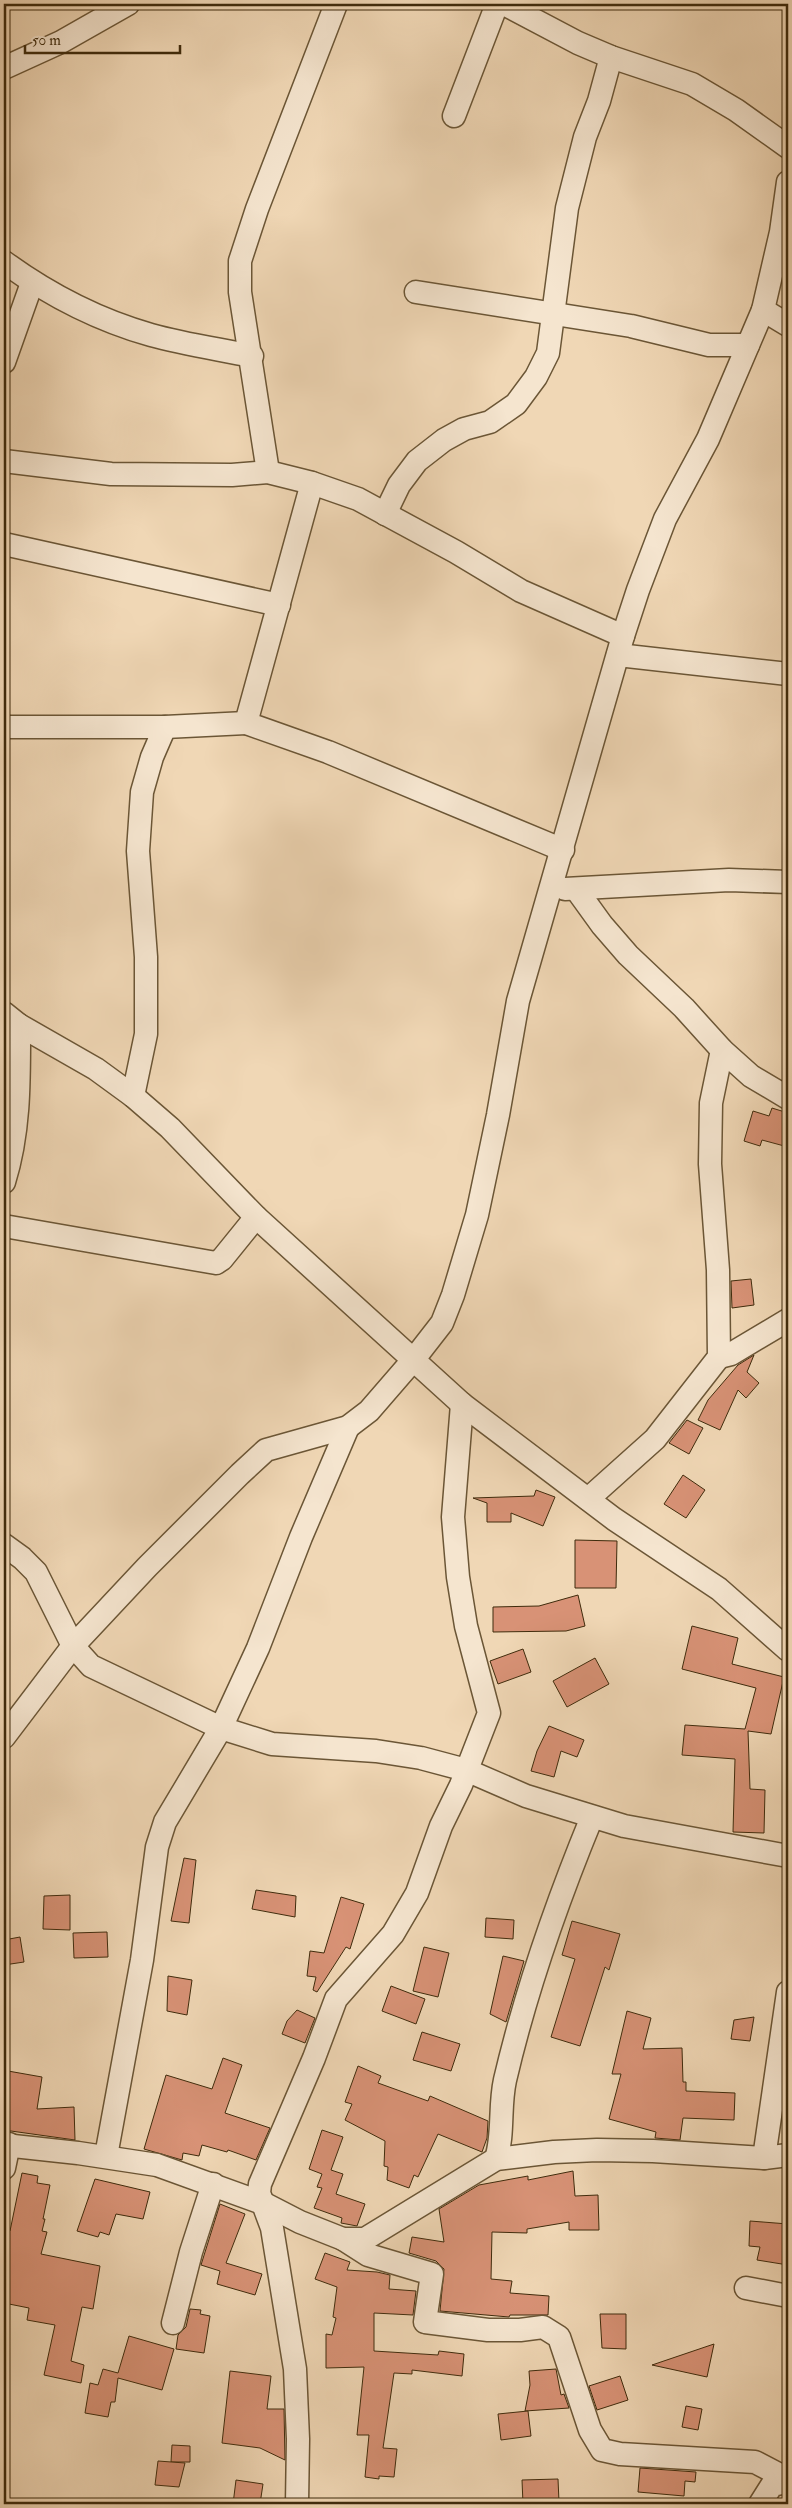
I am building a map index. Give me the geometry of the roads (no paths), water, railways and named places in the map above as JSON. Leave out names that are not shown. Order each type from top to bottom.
[{"type":"street","points":[[4,68],[61,42],[128,4]]},
{"type":"street","points":[[268,472],[259,422],[252,356],[240,292],[240,261],[257,209],[336,4]]},
{"type":"street","points":[[454,116],[497,4]]},
{"type":"street","points":[[504,4],[578,43],[612,57],[692,84],[736,110],[788,147]]},
{"type":"street","points":[[385,514],[399,486],[417,461],[444,440],[464,429],[490,422],[516,404],[536,376],[548,353],[567,208],[585,137],[599,101],[612,57]]},
{"type":"street","points":[[4,1737],[73,1646],[200,1513],[266,1450],[348,1427],[369,1410],[414,1359],[442,1323],[456,1286],[479,1206],[498,1115],[518,1002],[621,646],[638,590],[665,519],[708,438],[763,310],[781,232],[788,182]]},
{"type":"street","points":[[4,262],[32,283],[95,315],[150,335],[252,356]]},
{"type":"street","points":[[4,362],[32,283]]},
{"type":"street","points":[[416,292],[553,316],[631,326],[709,345],[748,345]]},
{"type":"street","points":[[763,310],[788,325]]},
{"type":"street","points":[[4,461],[111,474],[232,475],[268,472],[312,483],[358,499],[621,646],[718,665],[788,674]]},
{"type":"street","points":[[246,723],[312,483]]},
{"type":"street","points":[[4,544],[278,605]]},
{"type":"street","points":[[4,727],[165,727],[246,723],[328,752],[563,850]]},
{"type":"street","points":[[134,1096],[146,1034],[146,957],[138,851],[142,792],[152,758],[165,727]]},
{"type":"street","points":[[552,888],[576,889],[729,880],[788,882]]},
{"type":"street","points":[[576,889],[602,925],[628,955],[684,1008],[722,1050],[751,1076],[788,1098]]},
{"type":"street","points":[[12,1019],[96,1069],[134,1096],[170,1128],[256,1217],[462,1404],[588,1499],[719,1589],[788,1650]]},
{"type":"street","points":[[4,1182],[13,1152],[19,1097],[12,1019]]},
{"type":"street","points":[[588,1499],[656,1439],[719,1357],[718,1270],[710,1164],[711,1103],[722,1050]]},
{"type":"street","points":[[4,1226],[216,1262],[222,1259],[256,1217]]},
{"type":"street","points":[[719,1357],[731,1354],[788,1320]]},
{"type":"street","points":[[297,2504],[298,2439],[295,2369],[272,2228],[265,2204],[259,2193],[260,2184],[314,2058],[336,1999],[393,1934],[417,1893],[441,1826],[489,1713],[466,1626],[453,1517],[462,1404]]},
{"type":"street","points":[[106,2156],[142,1960],[157,1847],[165,1822],[222,1728],[258,1648],[301,1537],[348,1427]]},
{"type":"street","points":[[4,1545],[22,1558],[36,1572],[73,1646],[91,1666],[222,1728],[272,1744],[376,1751],[421,1758],[466,1770],[526,1796],[592,1816],[666,1834],[788,1856]]},
{"type":"street","points":[[496,2160],[500,2145],[502,2095],[518,2027],[562,1888],[592,1816]]},
{"type":"street","points":[[764,2158],[788,1992]]},
{"type":"street","points":[[4,2168],[6,2144],[106,2156],[157,2165],[265,2204],[300,2222],[343,2239],[368,2255],[432,2274],[425,2322],[488,2330],[520,2330],[543,2327],[559,2337],[590,2430],[602,2450],[620,2454],[755,2462],[785,2478]]},
{"type":"street","points":[[343,2239],[365,2239],[496,2160],[554,2152],[598,2150],[653,2151],[764,2158],[788,2155]]},
{"type":"street","points":[[174,2323],[191,2252],[213,2184]]},
{"type":"street","points":[[746,2288],[788,2296]]},
{"type":"street","points":[[760,2504],[772,2485],[785,2478]]}]
